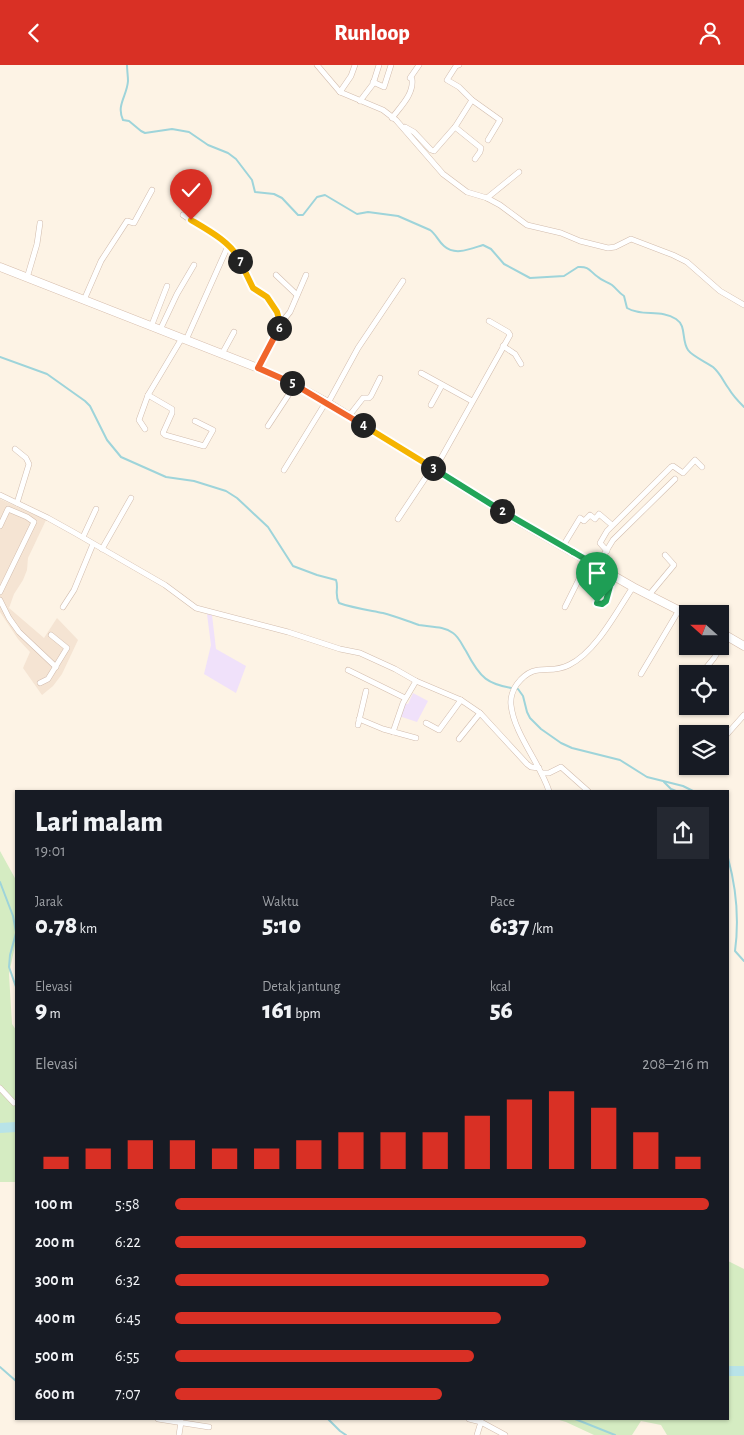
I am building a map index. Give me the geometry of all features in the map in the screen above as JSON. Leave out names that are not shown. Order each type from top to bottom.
[{"type":"main road","points":[[0,267],[258,368],[295,385],[588,561],[678,610]]},
{"type":"main road","points":[[729,638],[744,646]]},
{"type":"street","points":[[340,92],[351,76],[355,65]]},
{"type":"street","points":[[360,101],[373,82],[379,65]]},
{"type":"street","points":[[373,82],[384,87],[391,65]]},
{"type":"street","points":[[392,118],[408,98],[413,84],[410,78],[419,65]]},
{"type":"street","points":[[459,65],[456,66],[446,80],[459,87],[472,100],[500,120],[488,140]]},
{"type":"street","points":[[321,66],[340,92],[383,111],[402,126],[443,174],[467,192],[487,198],[527,225],[540,229],[608,248],[615,247],[631,239],[673,255],[694,267],[720,291],[744,305]]},
{"type":"street","points":[[402,126],[414,132],[434,151],[455,127],[472,100]]},
{"type":"street","points":[[455,127],[482,148],[475,159]]},
{"type":"street","points":[[487,198],[519,172]]},
{"type":"street","points":[[84,300],[101,261],[127,221],[134,223],[152,190]]},
{"type":"street","points":[[183,215],[237,254],[253,288],[267,297],[277,312],[280,323]]},
{"type":"street","points":[[27,279],[37,244],[40,223]]},
{"type":"street","points":[[145,429],[138,420],[148,395],[184,339],[228,246]]},
{"type":"street","points":[[160,330],[177,294],[194,265]]},
{"type":"street","points":[[276,275],[297,295]]},
{"type":"street","points":[[258,368],[280,323],[290,312],[306,275]]},
{"type":"street","points":[[284,470],[327,403],[358,348],[403,281]]},
{"type":"street","points":[[151,327],[167,286]]},
{"type":"street","points":[[398,519],[433,468],[510,333],[489,321]]},
{"type":"street","points":[[222,354],[234,332]]},
{"type":"street","points":[[503,346],[515,354],[521,364]]},
{"type":"street","points":[[422,373],[472,401]]},
{"type":"street","points":[[349,416],[362,398],[369,398],[371,396],[380,378]]},
{"type":"street","points":[[268,426],[295,385]]},
{"type":"street","points":[[431,405],[442,385]]},
{"type":"street","points":[[148,395],[172,409],[163,433],[165,435],[204,446],[213,430],[194,421]]},
{"type":"street","points":[[15,449],[26,458],[29,465],[17,503]]},
{"type":"street","points":[[607,551],[600,543],[612,525],[637,503],[671,467],[673,466],[683,473],[695,460],[702,467]]},
{"type":"street","points":[[597,566],[614,540],[675,479]]},
{"type":"street","points":[[0,495],[83,537],[165,585],[196,608],[360,653],[416,681],[461,700],[480,713],[531,767],[549,773],[562,767],[587,790]]},
{"type":"street","points":[[102,549],[131,498]]},
{"type":"street","points":[[0,527],[8,509],[34,522],[0,592]]},
{"type":"street","points":[[83,537],[96,509]]},
{"type":"street","points":[[563,546],[580,519],[584,521],[590,515],[595,519],[599,514],[612,525]]},
{"type":"street","points":[[63,607],[74,590],[93,544]]},
{"type":"street","points":[[649,595],[674,565],[665,555]]},
{"type":"street","points":[[565,607],[588,561]]},
{"type":"street","points":[[597,603],[602,604],[606,601],[613,575]]},
{"type":"street","points":[[549,790],[516,724],[511,706],[514,688],[521,679],[533,670],[566,667],[578,660],[607,626],[633,587]]},
{"type":"street","points":[[0,600],[18,632],[56,667]]},
{"type":"street","points":[[641,674],[678,610]]},
{"type":"street","points":[[40,683],[48,679],[67,648],[51,635]]},
{"type":"street","points":[[708,665],[716,655]]},
{"type":"street","points":[[348,670],[405,698]]},
{"type":"street","points":[[393,732],[405,698],[416,681]]},
{"type":"street","points":[[358,725],[366,691]]},
{"type":"street","points":[[426,723],[439,730],[461,700]]},
{"type":"street","points":[[459,739],[480,713]]},
{"type":"street","points":[[729,732],[744,715]]},
{"type":"street","points":[[359,719],[393,732],[416,738]]},
{"type":"street","points":[[0,1087],[14,1103]]},
{"type":"street","points":[[166,1420],[209,1427]]},
{"type":"street","points":[[473,1420],[481,1422],[505,1435]]},
{"type":"street","points":[[179,1435],[181,1422]]},
{"type":"street","points":[[477,1435],[481,1422]]},
{"type":"shaded area","points":[[0,499],[46,520],[28,558],[27,570],[23,580],[14,594],[9,608],[44,638],[57,618],[78,640],[62,674],[53,686],[42,695],[23,668],[30,652],[18,639],[0,612]]},
{"type":"shaded area","points":[[207,614],[212,615],[216,649],[246,666],[236,693],[204,674],[211,645]]},
{"type":"shaded area","points":[[413,693],[428,701],[417,722],[399,716],[405,703],[408,704]]},
{"type":"green space","points":[[0,851],[15,878],[15,946],[9,974],[12,1024],[15,1028],[15,1182],[0,1182]]},
{"type":"green space","points":[[729,1262],[744,1269],[744,1435],[667,1435],[661,1425],[641,1421],[632,1435],[594,1435],[559,1420],[729,1420]]},
{"type":"waterway","points":[[127,65],[128,81],[121,105],[121,115],[123,120],[129,121],[141,131],[145,133],[172,129],[189,132],[208,145],[228,153],[236,159],[252,180],[255,192],[274,194],[282,198],[298,215],[303,215],[317,197],[325,195],[357,214],[368,212],[398,216],[430,230],[444,246],[453,251],[463,251],[483,245],[491,249],[504,264],[530,278],[564,276],[578,267],[587,268],[612,285],[624,296],[627,308],[639,312],[664,314],[676,319],[682,325],[688,350],[716,370],[732,394],[744,407]]},
{"type":"waterway","points":[[0,357],[47,374],[85,401],[90,406],[107,440],[121,457],[166,477],[194,481],[226,491],[237,498],[268,527],[293,566],[336,580],[339,603],[388,614],[419,625],[441,628],[453,633],[459,639],[480,674],[499,685],[518,689],[523,696],[530,718],[541,729],[561,743],[572,748],[620,760],[647,777],[683,786],[691,790]]},
{"type":"waterway","points":[[664,782],[674,790]]},
{"type":"waterway","points":[[729,863],[736,904],[737,928],[735,951],[744,961]]},
{"type":"waterway","points":[[0,882],[15,927]]},
{"type":"waterway","points":[[15,937],[9,967],[15,984]]},
{"type":"waterway","points":[[0,1128],[15,1127]]},
{"type":"waterway","points":[[0,1367],[15,1380]]},
{"type":"waterway","points":[[729,1371],[744,1371]]},
{"type":"waterway","points":[[329,1420],[346,1435]]},
{"type":"waterway","points":[[578,1420],[615,1435]]},
{"type":"route","points":[[191,220],[222,241],[237,254],[253,288],[267,297],[280,317],[279,328],[258,368],[326,402],[508,515],[613,575],[606,601],[602,604],[597,603]]}]
